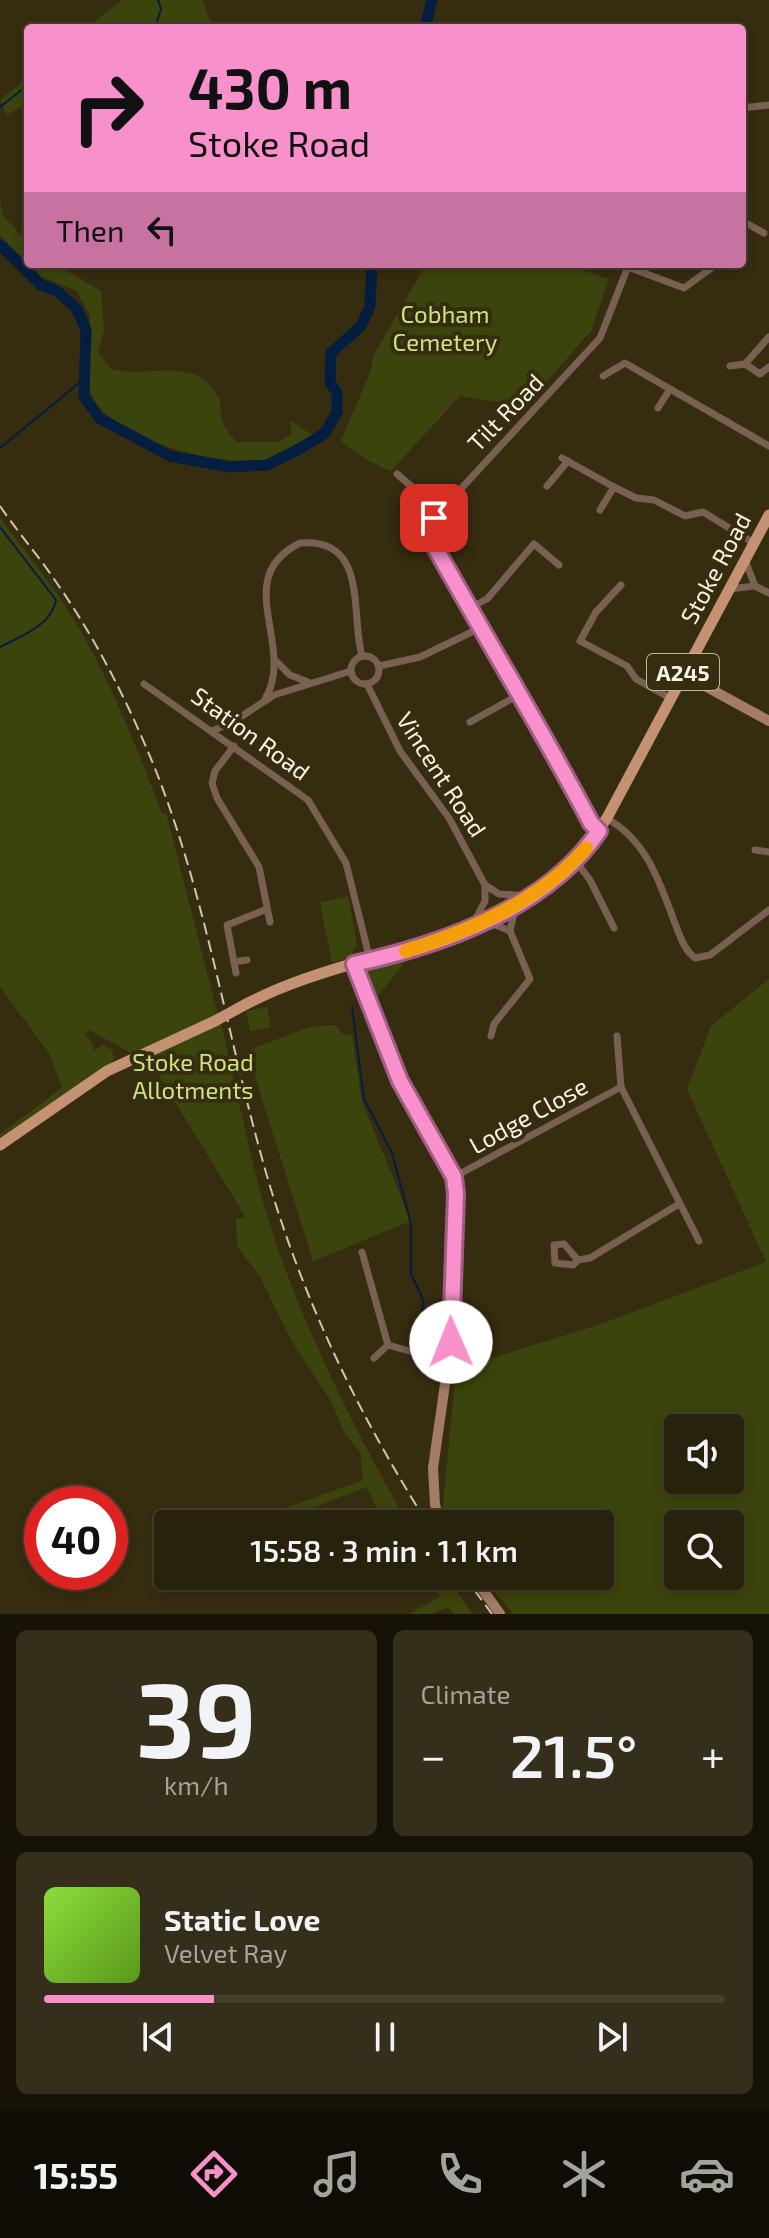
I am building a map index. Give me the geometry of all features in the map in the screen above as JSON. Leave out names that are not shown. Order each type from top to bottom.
[{"type":"main road","name":"Stoke Road","points":[[0,1145],[107,1071],[215,1021],[263,994],[425,945],[478,922],[530,896],[575,860],[599,831],[769,515]]},
{"type":"street","points":[[746,108],[769,105]]},
{"type":"street","points":[[746,223],[764,233]]},
{"type":"street","name":"Tilt Road","points":[[434,518],[600,338],[627,268]]},
{"type":"street","points":[[635,268],[684,288],[712,268]]},
{"type":"street","points":[[730,366],[745,364],[769,337]]},
{"type":"street","points":[[603,376],[625,363],[769,446]]},
{"type":"street","points":[[745,364],[760,374],[769,367]]},
{"type":"street","points":[[658,408],[670,389]]},
{"type":"street","points":[[547,486],[565,460],[636,498],[654,500],[685,516],[703,512],[754,543]]},
{"type":"street","points":[[397,474],[412,487],[434,518],[428,534],[480,628],[522,693],[591,823],[599,831]]},
{"type":"street","points":[[600,510],[614,487]]},
{"type":"street","points":[[265,699],[277,662],[266,583],[282,554],[300,543],[310,542],[338,552],[349,569],[362,656]]},
{"type":"street","points":[[470,608],[487,599],[534,544],[559,565]]},
{"type":"street","points":[[745,560],[755,586]]},
{"type":"street","points":[[580,641],[596,612],[621,585]]},
{"type":"street","points":[[729,589],[755,586],[769,593]]},
{"type":"street","points":[[379,666],[420,657],[480,628]]},
{"type":"street","points":[[571,636],[627,666],[636,679],[670,698]]},
{"type":"street","points":[[362,656],[374,659],[379,666],[377,678],[367,684],[358,682],[351,671],[355,660],[362,656]]},
{"type":"street","points":[[277,662],[290,675],[308,682]]},
{"type":"street","points":[[212,731],[233,722],[265,699],[308,682],[351,671]]},
{"type":"street","points":[[683,674],[769,721]]},
{"type":"street","name":"Station Road","points":[[144,684],[308,800],[344,859],[370,960]]},
{"type":"street","name":"Vincent Road","points":[[367,684],[400,751],[449,818],[485,885]]},
{"type":"street","points":[[470,722],[522,693]]},
{"type":"street","points":[[233,722],[230,744],[212,783],[217,798],[259,867],[270,922]]},
{"type":"street","points":[[606,818],[630,835],[644,852],[683,943],[695,958],[710,955],[769,910]]},
{"type":"street","points":[[755,850],[769,852]]},
{"type":"street","points":[[575,860],[590,880],[611,926]]},
{"type":"street","points":[[485,885],[499,894],[530,896]]},
{"type":"street","points":[[485,885],[485,901],[478,922],[510,931]]},
{"type":"street","points":[[491,1036],[494,1024],[530,979],[510,931],[516,904]]},
{"type":"street","points":[[236,973],[227,925],[267,909]]},
{"type":"street","points":[[234,962],[247,960]]},
{"type":"street","points":[[354,964],[400,1081],[454,1177],[456,1203],[448,1362],[433,1468],[437,1510]]},
{"type":"street","name":"Lodge Close","points":[[617,1036],[621,1087],[699,1241]]},
{"type":"street","name":"Lodge Close","points":[[454,1177],[621,1087]]},
{"type":"street","points":[[578,1260],[613,1246],[679,1204]]},
{"type":"street","points":[[362,1252],[388,1345]]},
{"type":"street","points":[[388,1345],[448,1362]]},
{"type":"street","points":[[374,1358],[388,1345]]},
{"type":"street","points":[[483,1590],[500,1614]]},
{"type":"green space","points":[[122,0],[203,0],[212,24],[92,24]]},
{"type":"green space","points":[[24,80],[24,105],[7,115],[0,100]]},
{"type":"green space","points":[[0,198],[2,214],[24,239],[24,259],[0,236]]},
{"type":"green space","points":[[33,268],[62,268],[101,291],[104,330],[98,352],[111,369],[169,370],[196,375],[208,383],[218,396],[222,421],[236,442],[279,442],[291,434],[291,421],[313,435],[276,457],[243,461],[193,454],[140,436],[100,408],[89,390],[90,316],[77,291],[42,277]]},
{"type":"green space","name":"Cobham Cemetery","points":[[424,268],[577,268],[609,279],[591,331],[530,401],[504,399],[503,403],[460,396],[391,471],[369,461],[341,441],[371,370],[374,355]]},
{"type":"green space","points":[[0,518],[56,592],[86,640],[122,713],[162,814],[166,813],[218,1015],[133,1054],[89,1030],[85,1035],[92,1042],[94,1051],[103,1045],[112,1050],[114,1059],[110,1065],[0,1143],[0,1134],[62,1088],[49,1053],[0,987]]},
{"type":"green space","points":[[348,896],[357,944],[351,956],[332,963],[320,903]]},
{"type":"green space","points":[[401,958],[403,965],[371,1004],[363,970]]},
{"type":"green space","points":[[769,979],[769,1614],[513,1614],[493,1590],[614,1590],[614,1510],[442,1510],[456,1369],[598,1325],[766,1262],[687,1089],[711,1026]]},
{"type":"green space","points":[[267,1007],[271,1027],[250,1031],[246,1011]]},
{"type":"green space","name":"Stoke Road Allotments","points":[[221,1024],[257,1180],[285,1269],[333,1381],[400,1510],[377,1510],[367,1487],[308,1510],[280,1510],[363,1480],[360,1452],[345,1434],[331,1401],[292,1342],[260,1277],[237,1246],[236,1218],[246,1218],[147,1056]]},
{"type":"green space","points":[[335,1025],[343,1034],[352,1035],[362,1102],[411,1221],[313,1261],[247,1051],[309,1027]]},
{"type":"green space","points":[[435,1590],[455,1590],[473,1614],[455,1614],[447,1607],[433,1614],[409,1614],[441,1596]]},
{"type":"waterway","points":[[156,24],[161,9],[158,0]]},
{"type":"waterway","points":[[426,24],[432,0]]},
{"type":"waterway","points":[[0,107],[24,88]]},
{"type":"waterway","points":[[0,245],[41,285],[57,291],[77,309],[86,330],[84,396],[99,418],[170,456],[229,467],[267,465],[325,433],[337,412],[337,393],[330,382],[331,353],[361,326],[370,306],[372,268]]},
{"type":"waterway","points":[[0,448],[85,378]]},
{"type":"waterway","points":[[0,527],[56,600],[42,623],[0,647]]},
{"type":"waterway","points":[[352,1007],[364,1099],[392,1153],[411,1224],[411,1273],[423,1300],[422,1311]]},
{"type":"railway","points":[[0,506],[97,646],[154,766],[172,814],[201,912],[277,1210],[332,1349],[377,1438],[420,1510]]},
{"type":"railway","points":[[474,1590],[492,1614]]},
{"type":"slow traffic","points":[[406,951],[484,920],[530,896],[586,848]]},
{"type":"route","points":[[434,518],[428,527],[430,538],[480,628],[522,693],[591,823],[599,831],[575,860],[516,904],[425,945],[354,964],[400,1081],[454,1177],[451,1342]]}]
